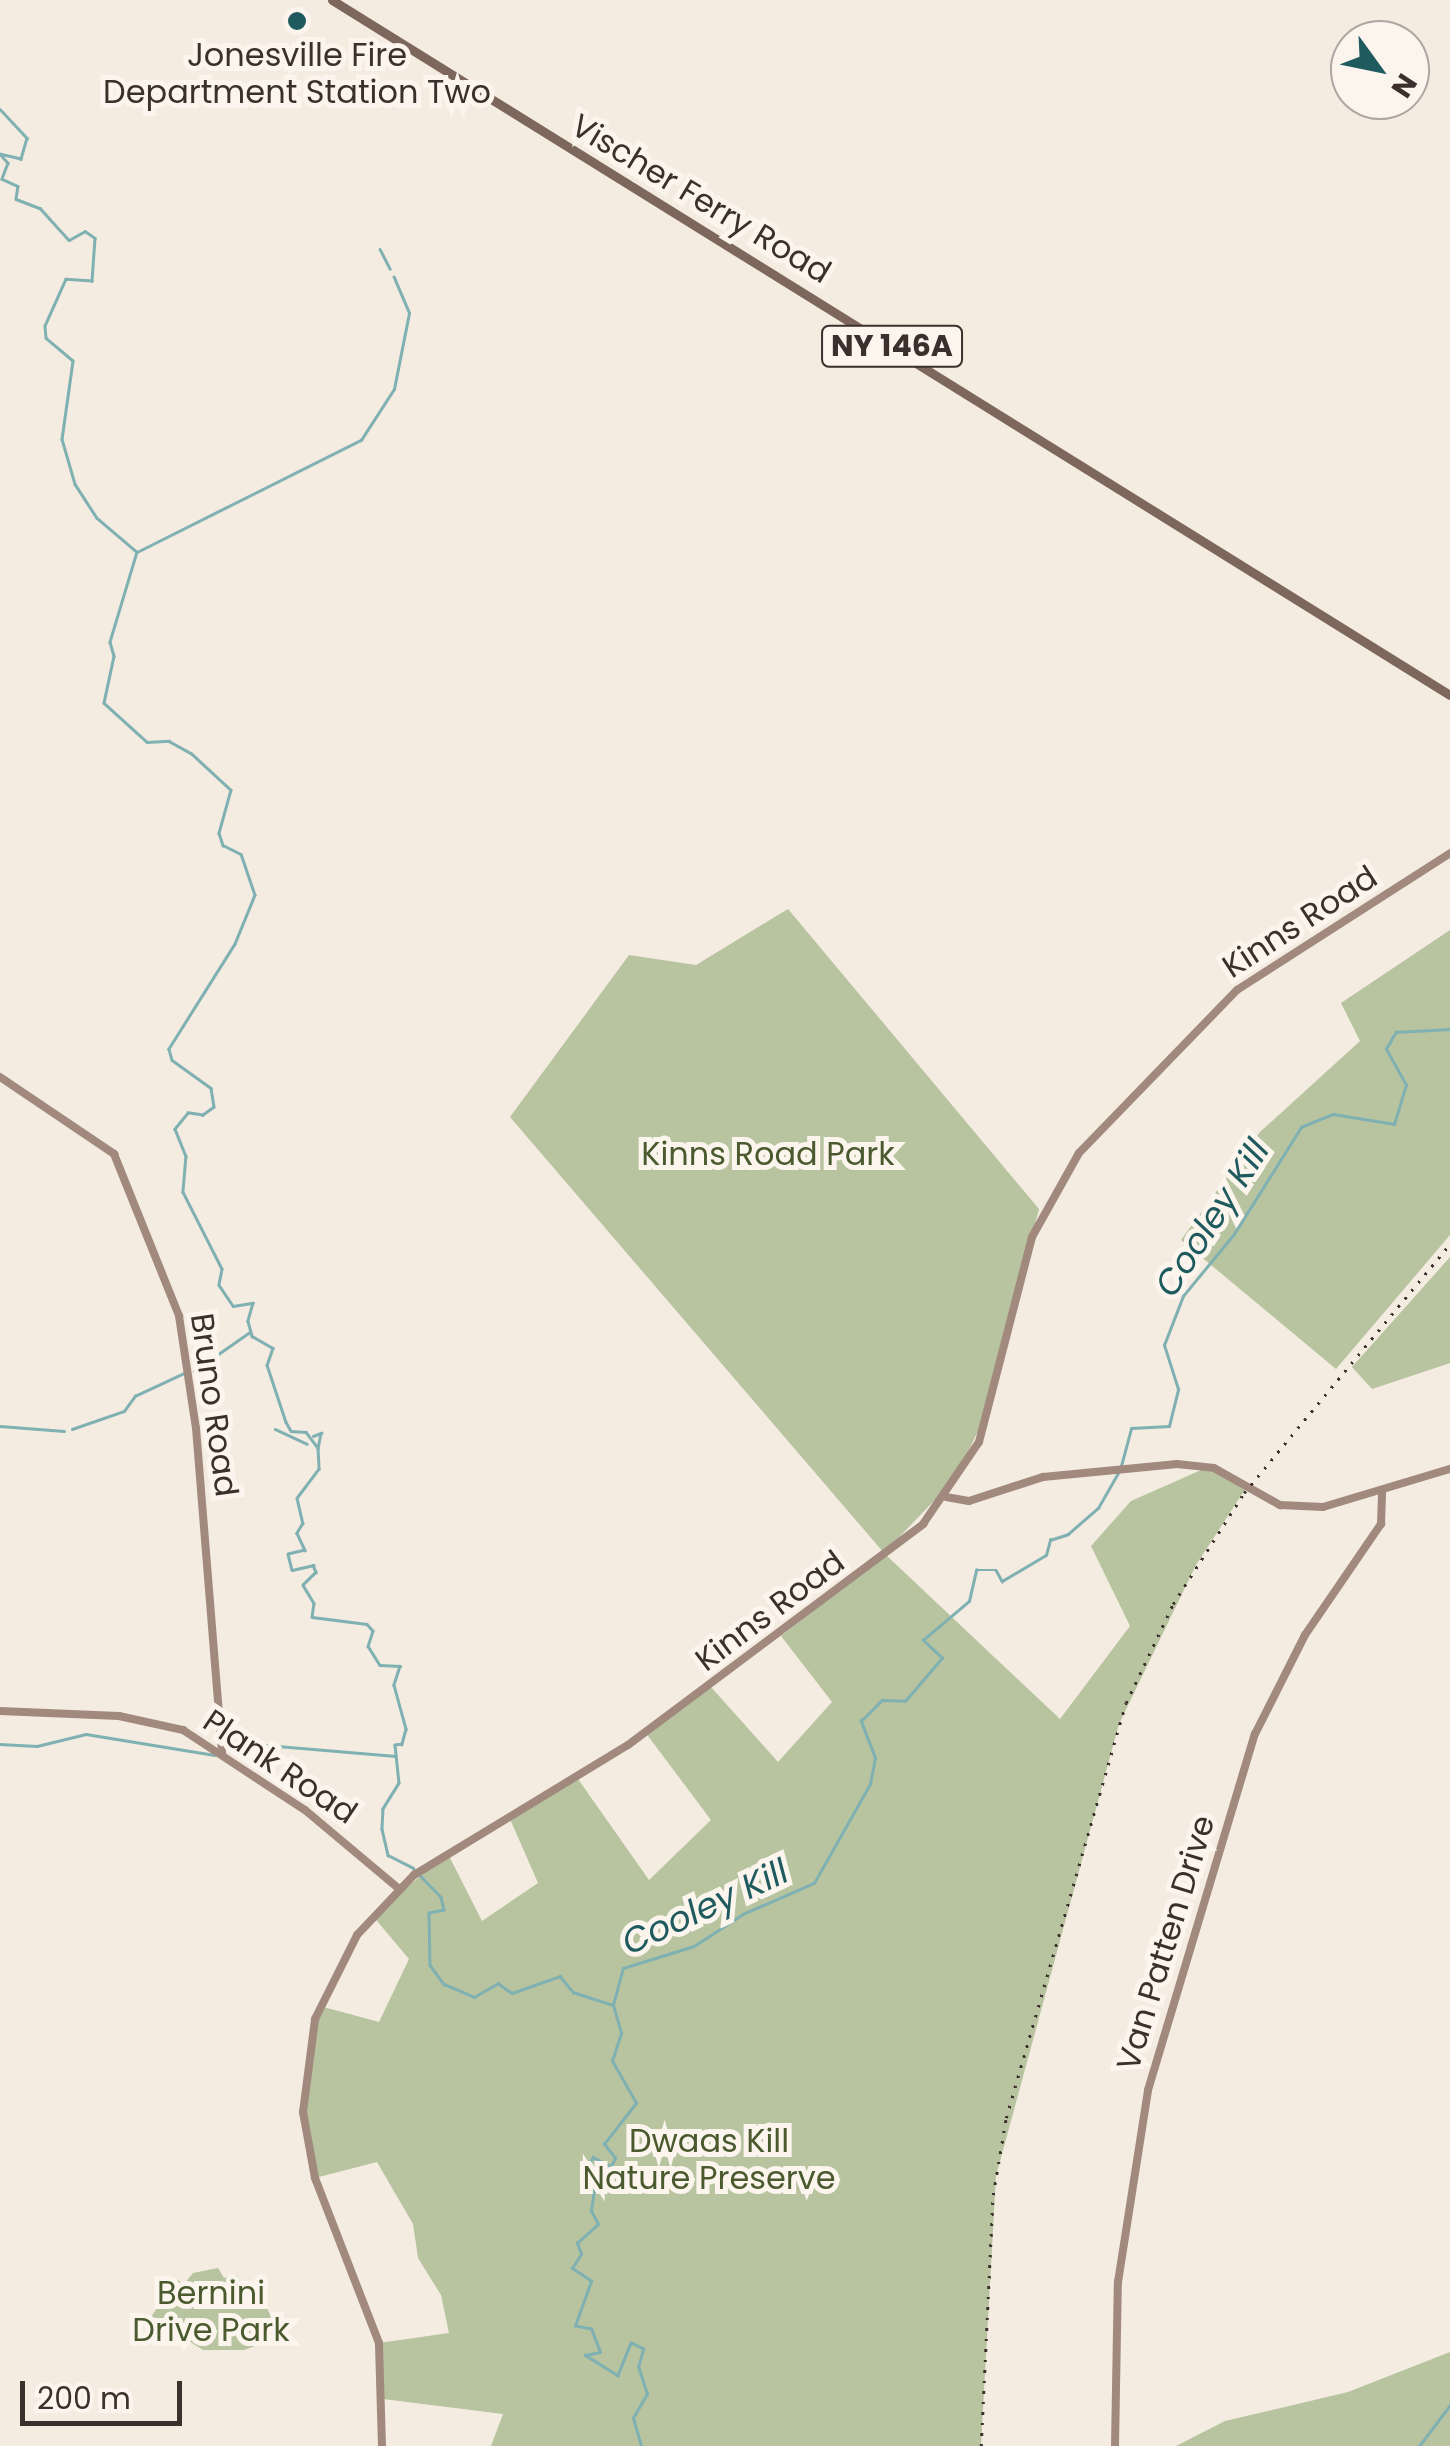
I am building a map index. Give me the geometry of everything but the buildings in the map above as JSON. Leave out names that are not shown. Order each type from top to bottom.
[{"type":"main road","name":"Vischer Ferry Road","points":[[332,0],[1450,695]]},
{"type":"street","name":"Kinns Road","points":[[382,2446],[379,2343],[315,2178],[303,2112],[308,2046],[328,1983],[356,1935],[416,1873],[562,1789],[711,1687],[882,1558],[946,1497],[989,1416],[1032,1237],[1079,1154],[1238,990],[1450,853]]},
{"type":"street","name":"Bruno Road","points":[[0,1078],[114,1154],[179,1316],[196,1428],[222,1753]]},
{"type":"street","points":[[946,1497],[968,1501],[1044,1477],[1122,1466],[1214,1468],[1292,1508],[1382,1492],[1450,1469]]},
{"type":"street","name":"Van Patten Drive","points":[[1114,2446],[1123,2220],[1148,2090],[1256,1734],[1305,1635],[1381,1524],[1382,1492]]},
{"type":"street","name":"Plank Road","points":[[0,1711],[165,1723],[222,1753],[398,1888]]},
{"type":"green space","name":"Kinns Road Park","points":[[788,909],[1039,1209],[986,1415],[954,1480],[884,1553],[510,1117],[629,955],[696,965]]},
{"type":"green space","points":[[1450,930],[1450,1235],[1336,1369],[1181,1240],[1260,1132],[1360,1041],[1341,1003]]},
{"type":"green space","points":[[1450,1257],[1450,1363],[1372,1389],[1352,1367]]},
{"type":"green space","name":"Dwaas Kill Nature Preserve","points":[[1208,1467],[1246,1488],[1196,1565],[1119,1724],[996,2176],[981,2446],[491,2446],[503,2414],[383,2399],[379,2343],[449,2333],[441,2295],[418,2258],[413,2224],[377,2162],[315,2178],[303,2112],[320,2006],[379,2022],[409,1959],[372,1915],[448,1854],[482,1921],[538,1883],[510,1819],[578,1779],[649,1880],[711,1820],[645,1732],[711,1687],[778,1762],[832,1702],[781,1636],[886,1555],[1060,1719],[1130,1626],[1091,1546],[1131,1501]]},
{"type":"green space","name":"Bernini Drive Park","points":[[218,2268],[224,2278],[237,2275],[242,2285],[259,2290],[280,2337],[244,2350],[203,2350],[151,2317],[176,2279],[184,2284],[193,2273]]},
{"type":"green space","points":[[1450,2352],[1450,2446],[1176,2446],[1225,2421],[1348,2392]]},
{"type":"waterway","points":[[0,109],[27,138],[21,159],[0,154],[8,163],[2,179],[18,186],[16,199],[40,208],[69,240],[85,231],[95,238],[92,281],[66,279],[45,326],[46,338],[73,361],[62,439],[75,484],[97,518],[137,552],[110,642],[114,656],[104,703],[147,742],[169,741],[191,753],[231,790],[219,833],[223,845],[241,854],[255,895],[235,944],[169,1049],[172,1060],[211,1088],[214,1107],[203,1115],[188,1113],[175,1129],[186,1156],[183,1192],[222,1269],[219,1285],[233,1306],[253,1303],[248,1321],[252,1336],[273,1348],[267,1365],[286,1422],[291,1431],[306,1432],[318,1448],[319,1469],[297,1498],[303,1523],[297,1533],[305,1550],[288,1554],[292,1570],[313,1565],[316,1572],[303,1585],[314,1603],[312,1617],[367,1624],[373,1631],[368,1646],[380,1665],[400,1666],[394,1685],[406,1729],[402,1744],[395,1745],[399,1783],[383,1809],[382,1829],[388,1855],[413,1868],[441,1897],[444,1910],[429,1913],[430,1965],[444,1984],[474,1997],[498,1983],[512,1993],[560,1976],[573,1992],[613,2005]]},
{"type":"waterway","points":[[380,249],[390,269]]},
{"type":"waterway","points":[[137,552],[361,440],[394,389],[409,313],[394,277]]},
{"type":"waterway","name":"Cooley Kill","points":[[1121,1466],[1131,1428],[1169,1426],[1178,1389],[1164,1345],[1183,1296],[1234,1234],[1301,1127],[1333,1114],[1394,1124],[1406,1085],[1386,1049],[1396,1032],[1450,1029]]},
{"type":"waterway","points":[[194,1371],[250,1332]]},
{"type":"waterway","points":[[72,1429],[124,1411],[135,1396],[184,1373]]},
{"type":"waterway","points":[[0,1426],[64,1431]]},
{"type":"waterway","points":[[275,1429],[307,1444]]},
{"type":"waterway","points":[[313,1436],[321,1433],[318,1448]]},
{"type":"waterway","name":"Cooley Kill","points":[[641,2446],[633,2418],[647,2394],[638,2367],[643,2349],[631,2343],[618,2376],[585,2355],[600,2352],[591,2329],[575,2326],[591,2281],[572,2268],[581,2254],[577,2243],[598,2224],[591,2211],[594,2189],[583,2173],[593,2157],[611,2166],[615,2158],[604,2144],[636,2103],[612,2061],[621,2033],[613,2005],[623,1968],[694,1946],[743,1914],[814,1883],[870,1784],[875,1758],[861,1721],[882,1700],[905,1701],[942,1658],[923,1640],[969,1601],[976,1570],[996,1570],[1002,1581],[1046,1555],[1050,1540],[1068,1534],[1098,1508],[1118,1473]]},
{"type":"waterway","points":[[0,1744],[37,1746],[86,1734],[214,1755]]},
{"type":"waterway","points":[[237,1754],[253,1744],[395,1756]]},
{"type":"waterway","points":[[1419,2446],[1450,2405]]},
{"type":"railway","points":[[981,2446],[993,2195],[1006,2118],[1126,1703],[1173,1604],[1244,1493],[1450,1244]]},
{"type":"place","name":"Jonesville Fire Department Station Two","points":[[297,21]]}]
